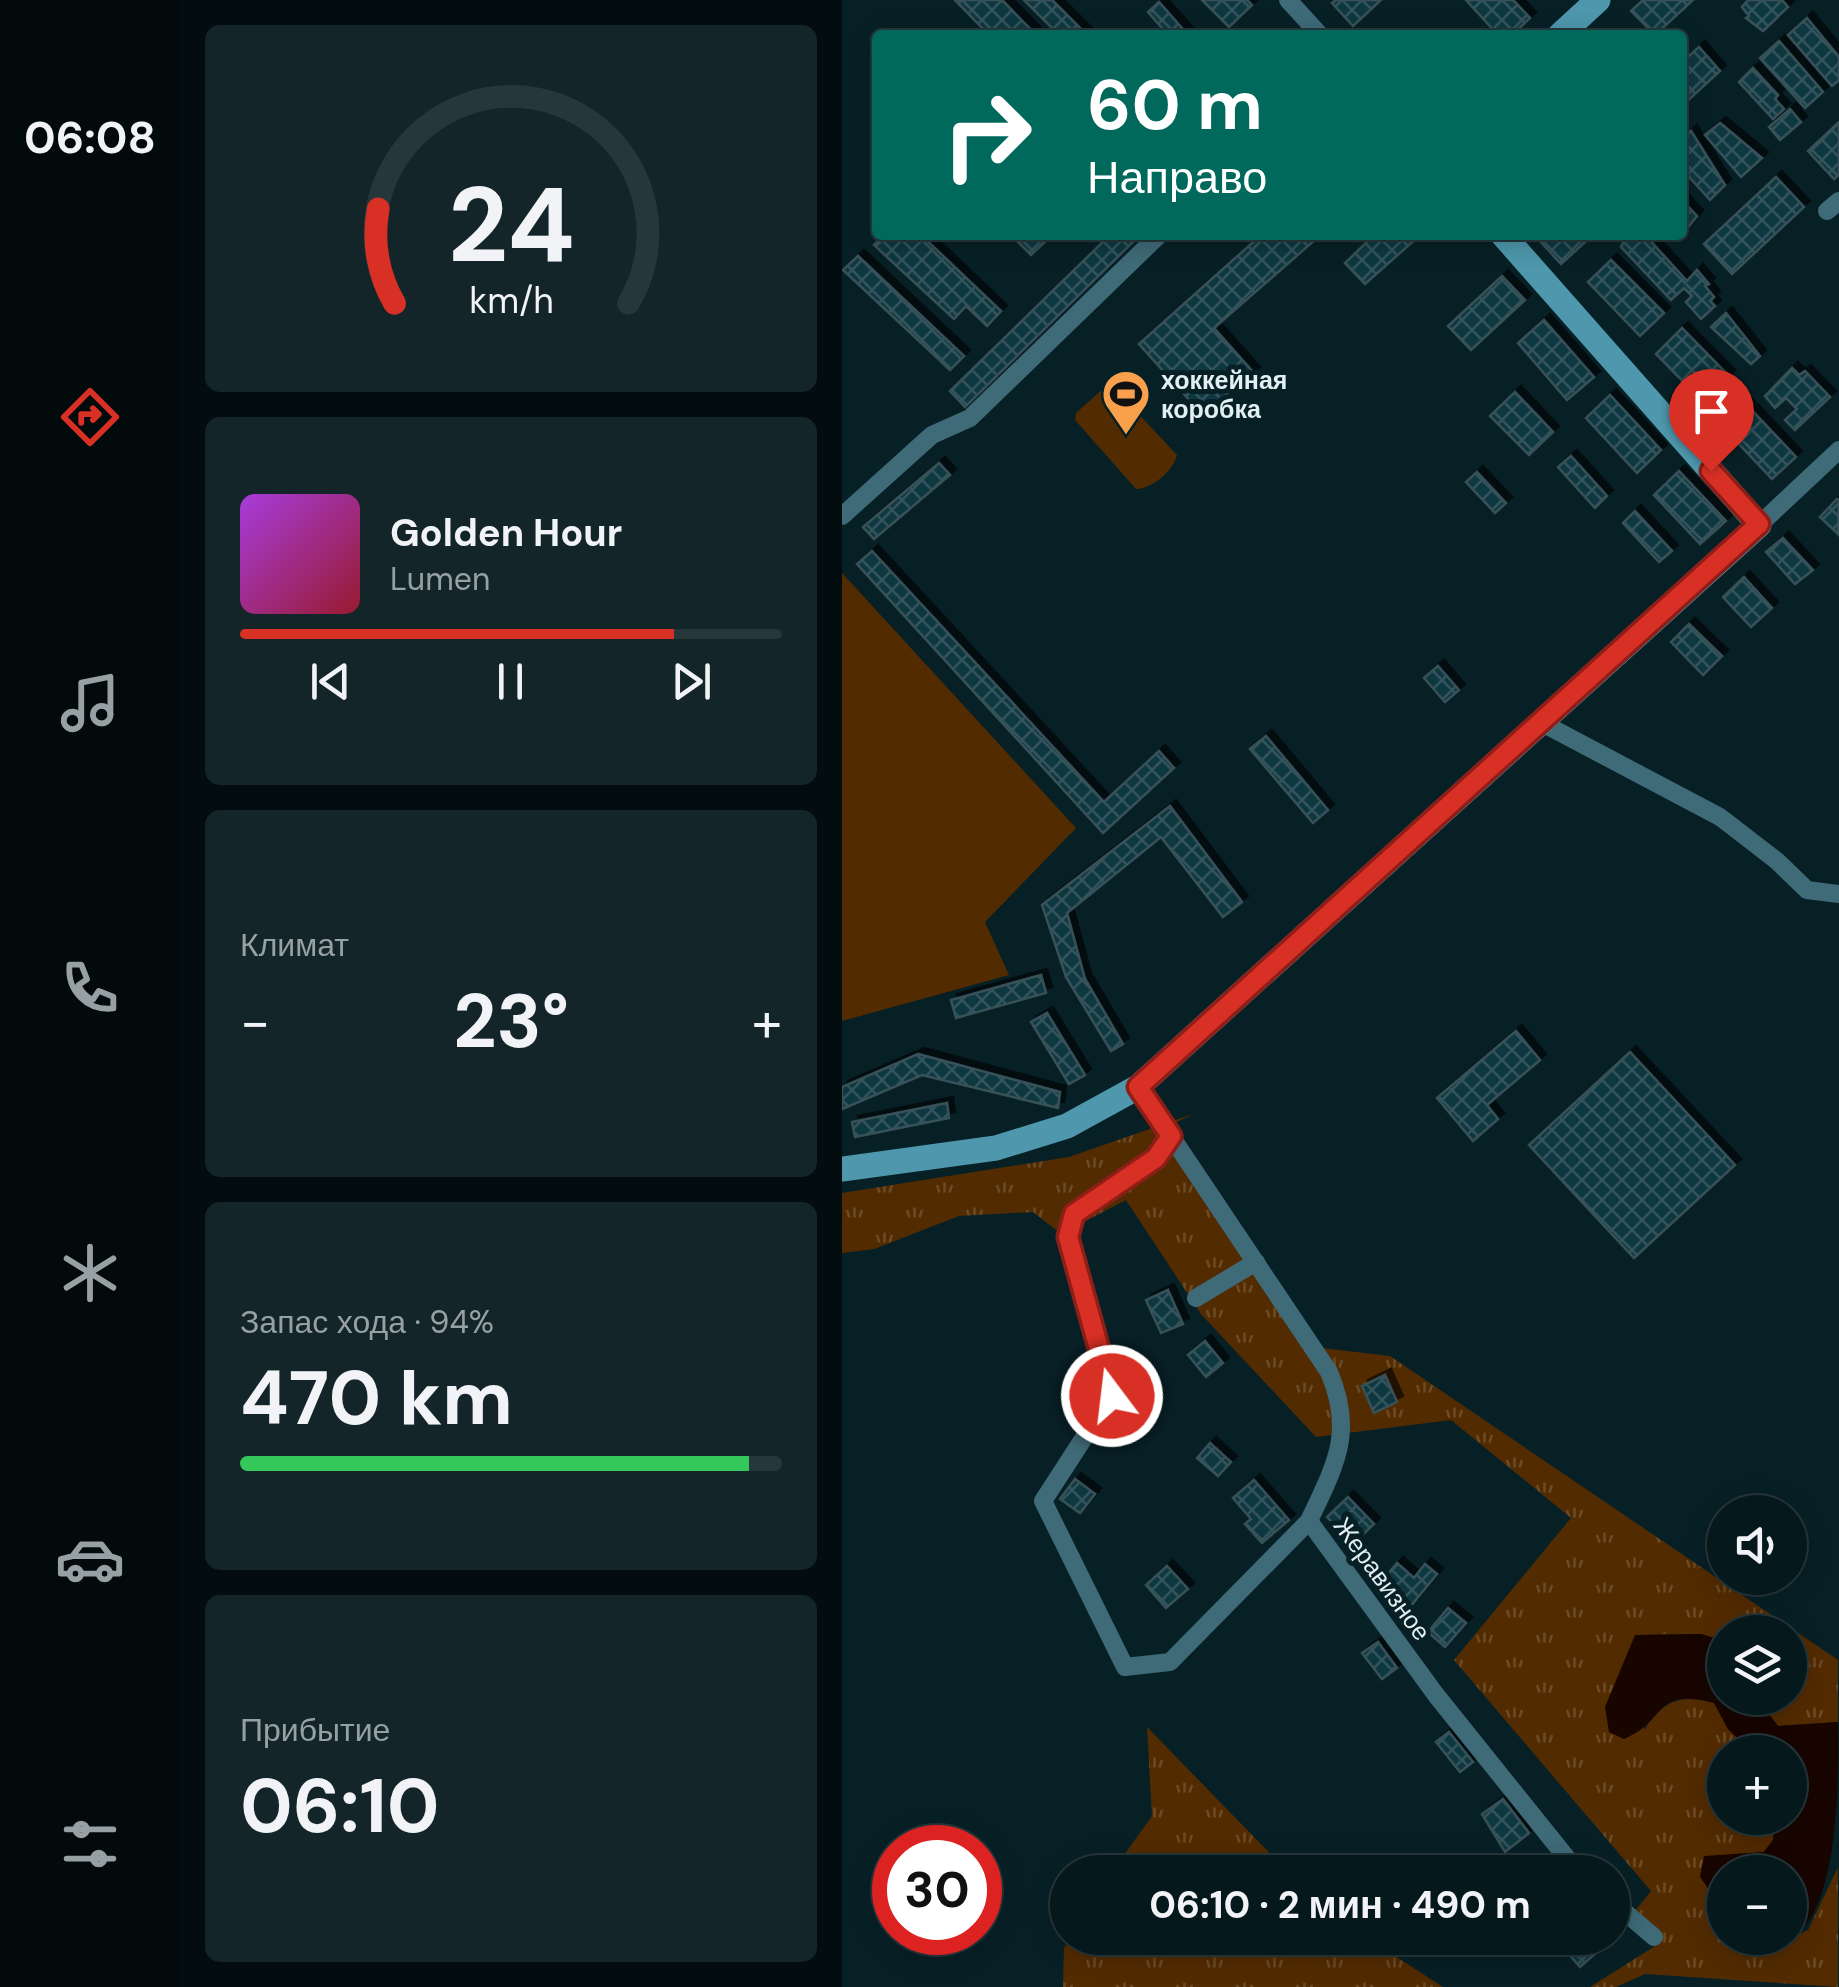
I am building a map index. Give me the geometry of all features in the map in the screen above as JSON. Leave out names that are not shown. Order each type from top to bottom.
[{"type":"street","points":[[1288,0],[1315,30]]},
{"type":"street","points":[[1565,30],[1598,0]]},
{"type":"street","points":[[842,516],[932,435],[970,418],[1153,240]]},
{"type":"street","points":[[1507,240],[1759,524]]},
{"type":"street","points":[[842,1168],[996,1148],[1066,1126],[1138,1087],[1544,724],[1838,450]]},
{"type":"street","points":[[1544,724],[1720,817],[1777,861],[1806,890],[1838,894]]},
{"type":"street","name":"Жеравизное","points":[[1138,1087],[1330,1372],[1344,1406],[1337,1461],[1308,1521],[1436,1695],[1564,1855]]},
{"type":"street","points":[[1171,1136],[1156,1158],[1074,1214],[1068,1237],[1112,1396],[1043,1501],[1124,1667],[1170,1662],[1308,1521]]},
{"type":"street","points":[[1196,1298],[1256,1262]]},
{"type":"street","points":[[1630,1917],[1654,1937]]},
{"type":"green space","name":"хоккейная коробка","points":[[1105,387],[1115,389],[1177,455],[1167,473],[1149,486],[1136,489],[1075,420],[1076,413]]},
{"type":"green space","points":[[842,573],[1076,828],[985,922],[1009,975],[842,1021]]},
{"type":"green space","points":[[1193,1114],[1171,1125],[1313,1347],[1390,1356],[1707,1571],[1707,1595],[1742,1595],[1772,1615],[1707,1615],[1707,1636],[1635,1635],[1644,1730],[1658,1712],[1673,1702],[1707,1701],[1707,1715],[1721,1715],[1734,1735],[1707,1735],[1707,1835],[1773,1835],[1764,1852],[1704,1857],[1707,1955],[1807,1955],[1807,1930],[1838,1867],[1838,1987],[1645,1974],[1616,1987],[1590,1987],[1660,1943],[1630,1917],[1651,1891],[1630,1866],[1630,1855],[1620,1855],[1454,1660],[1571,1518],[1451,1420],[1316,1437],[1201,1314],[1126,1200],[1061,1234],[1033,1212],[959,1216],[874,1249],[842,1253],[842,1193],[1069,1157]]},
{"type":"green space","points":[[1807,1639],[1838,1660],[1838,1722],[1778,1726],[1770,1715],[1807,1715]]},
{"type":"green space","points":[[1147,1727],[1271,1855],[1124,1855],[1152,1816]]},
{"type":"green space","points":[[1064,1955],[1393,1955],[1443,1987],[1063,1987]]},
{"type":"shaded area","points":[[1635,1635],[1707,1636],[1707,1702],[1680,1699],[1670,1703],[1638,1732],[1624,1739],[1609,1732],[1605,1707]]},
{"type":"shaded area","points":[[1720,1715],[1770,1715],[1778,1726],[1838,1722],[1833,1841],[1820,1899],[1807,1923],[1807,1855],[1719,1855],[1764,1852],[1773,1835],[1807,1835],[1807,1735],[1734,1735]]},
{"type":"shaded area","points":[[1707,1856],[1707,1887],[1700,1877]]},
{"type":"building","points":[[955,0],[1002,0],[1031,30],[984,30]]},
{"type":"building","points":[[1024,0],[1052,0],[1082,30],[1054,30]]},
{"type":"building","points":[[1202,0],[1247,0],[1252,5],[1229,27]]},
{"type":"building","points":[[1381,0],[1353,26],[1332,3]]},
{"type":"building","points":[[1466,0],[1513,0],[1530,18],[1517,30],[1493,30]]},
{"type":"building","points":[[1643,0],[1693,0],[1660,30],[1650,30],[1631,11]]},
{"type":"building","points":[[1748,0],[1782,0],[1788,7],[1763,31],[1746,18],[1749,16],[1742,7]]},
{"type":"building","points":[[1159,2],[1184,30],[1164,30],[1148,12]]},
{"type":"building","points":[[1807,18],[1839,57],[1839,80],[1832,86],[1788,35]]},
{"type":"building","points":[[1779,41],[1823,92],[1805,108],[1760,58]]},
{"type":"building","points":[[1699,47],[1720,71],[1687,101],[1687,58]]},
{"type":"building","points":[[1753,68],[1778,95],[1775,99],[1784,109],[1773,119],[1739,82]]},
{"type":"building","points":[[1790,109],[1801,122],[1780,140],[1769,127]]},
{"type":"building","points":[[1839,122],[1839,175],[1834,179],[1808,151]]},
{"type":"building","points":[[1720,123],[1762,158],[1741,177],[1705,135]]},
{"type":"building","points":[[1691,131],[1725,185],[1710,200],[1687,175],[1687,135]]},
{"type":"building","points":[[1776,177],[1804,207],[1732,274],[1704,244]]},
{"type":"building","points":[[1687,205],[1697,216],[1687,229]]},
{"type":"building","points":[[878,240],[926,240],[1001,311],[987,326],[966,306],[954,319],[874,245]]},
{"type":"building","points":[[1016,240],[1047,240],[1031,255]]},
{"type":"building","points":[[1105,240],[1135,240],[965,407],[950,391]]},
{"type":"building","points":[[1255,240],[1315,240],[1214,328],[1254,373],[1202,414],[1139,344]]},
{"type":"building","points":[[1415,240],[1365,284],[1345,263],[1367,242]]},
{"type":"building","points":[[1539,240],[1587,240],[1561,264]]},
{"type":"building","points":[[1624,240],[1650,240],[1687,281],[1697,270],[1709,284],[1705,286],[1714,297],[1710,301],[1715,306],[1701,319],[1686,302],[1692,296],[1684,288],[1671,300],[1621,247]]},
{"type":"building","points":[[858,256],[964,356],[950,370],[843,270]]},
{"type":"building","points":[[1611,260],[1664,313],[1640,336],[1588,282]]},
{"type":"building","points":[[1502,276],[1525,300],[1471,350],[1448,326]]},
{"type":"building","points":[[1726,313],[1760,356],[1751,364],[1711,327]]},
{"type":"building","points":[[1544,320],[1594,377],[1567,400],[1518,343]]},
{"type":"building","points":[[1682,328],[1729,376],[1703,402],[1656,354]]},
{"type":"building","points":[[1792,368],[1799,375],[1805,371],[1830,397],[1795,430],[1785,420],[1797,409],[1786,398],[1775,408],[1765,396]]},
{"type":"building","points":[[1515,392],[1553,432],[1529,455],[1490,416]]},
{"type":"building","points":[[1610,395],[1661,450],[1637,473],[1586,418]]},
{"type":"building","points":[[1745,403],[1796,457],[1772,479],[1721,425]]},
{"type":"building","points":[[1571,456],[1607,496],[1595,508],[1558,467]]},
{"type":"building","points":[[939,463],[950,475],[874,539],[863,527]]},
{"type":"building","points":[[1679,471],[1726,521],[1700,544],[1654,495]]},
{"type":"building","points":[[1477,472],[1506,503],[1495,513],[1466,482]]},
{"type":"building","points":[[1839,500],[1838,534],[1820,517]]},
{"type":"building","points":[[1635,511],[1672,551],[1659,562],[1623,523]]},
{"type":"building","points":[[1783,538],[1813,570],[1795,584],[1766,552]]},
{"type":"building","points":[[872,551],[1104,802],[1159,751],[1174,768],[1103,833],[857,564]]},
{"type":"building","points":[[1744,577],[1772,608],[1751,627],[1723,597]]},
{"type":"building","points":[[1689,624],[1722,656],[1703,675],[1671,642]]},
{"type":"building","points":[[1438,666],[1459,690],[1445,702],[1424,678]]},
{"type":"building","points":[[1266,736],[1328,810],[1313,823],[1250,749]]},
{"type":"building","points":[[1170,806],[1242,902],[1223,917],[1161,837],[1067,913],[1085,979],[1123,1044],[1111,1051],[1066,977],[1042,905]]},
{"type":"building","points":[[1041,975],[1046,993],[956,1018],[951,1000]]},
{"type":"building","points":[[1047,1013],[1085,1075],[1069,1084],[1031,1022]]},
{"type":"building","points":[[1516,1031],[1540,1060],[1487,1105],[1498,1119],[1473,1141],[1437,1098]]},
{"type":"building","points":[[1630,1052],[1735,1165],[1634,1258],[1529,1145]]},
{"type":"building","points":[[918,1054],[1060,1092],[1058,1108],[922,1075],[842,1109],[842,1087]]},
{"type":"building","points":[[947,1103],[949,1118],[855,1137],[852,1122]]},
{"type":"building","points":[[1168,1290],[1183,1324],[1161,1333],[1146,1300]]},
{"type":"building","points":[[1205,1341],[1223,1363],[1206,1377],[1188,1355]]},
{"type":"building","points":[[1385,1375],[1397,1402],[1374,1413],[1362,1386]]},
{"type":"building","points":[[1210,1443],[1231,1462],[1218,1476],[1197,1458]]},
{"type":"building","points":[[1075,1479],[1095,1494],[1080,1513],[1060,1499]]},
{"type":"building","points":[[1254,1480],[1289,1520],[1262,1543],[1245,1524],[1251,1519],[1233,1498]]},
{"type":"building","points":[[1348,1497],[1374,1524],[1353,1544],[1327,1517]]},
{"type":"building","points":[[1397,1563],[1414,1578],[1425,1564],[1437,1574],[1410,1607],[1380,1583]]},
{"type":"building","points":[[1167,1566],[1188,1589],[1166,1608],[1146,1585]]},
{"type":"building","points":[[1448,1608],[1466,1623],[1445,1647],[1428,1632]]},
{"type":"building","points":[[1378,1642],[1397,1668],[1382,1679],[1362,1653]]},
{"type":"building","points":[[1449,1732],[1473,1762],[1460,1772],[1436,1742]]},
{"type":"building","points":[[1503,1799],[1529,1833],[1505,1852],[1482,1814]]},
{"type":"building","points":[[1570,1955],[1594,1955],[1580,1967]]},
{"type":"place","name":"хоккейная коробка","points":[[1126,436]]},
{"type":"route","points":[[1112,1396],[1068,1237],[1074,1214],[1156,1158],[1171,1136],[1138,1087],[1544,724],[1759,524],[1711,471]]}]
